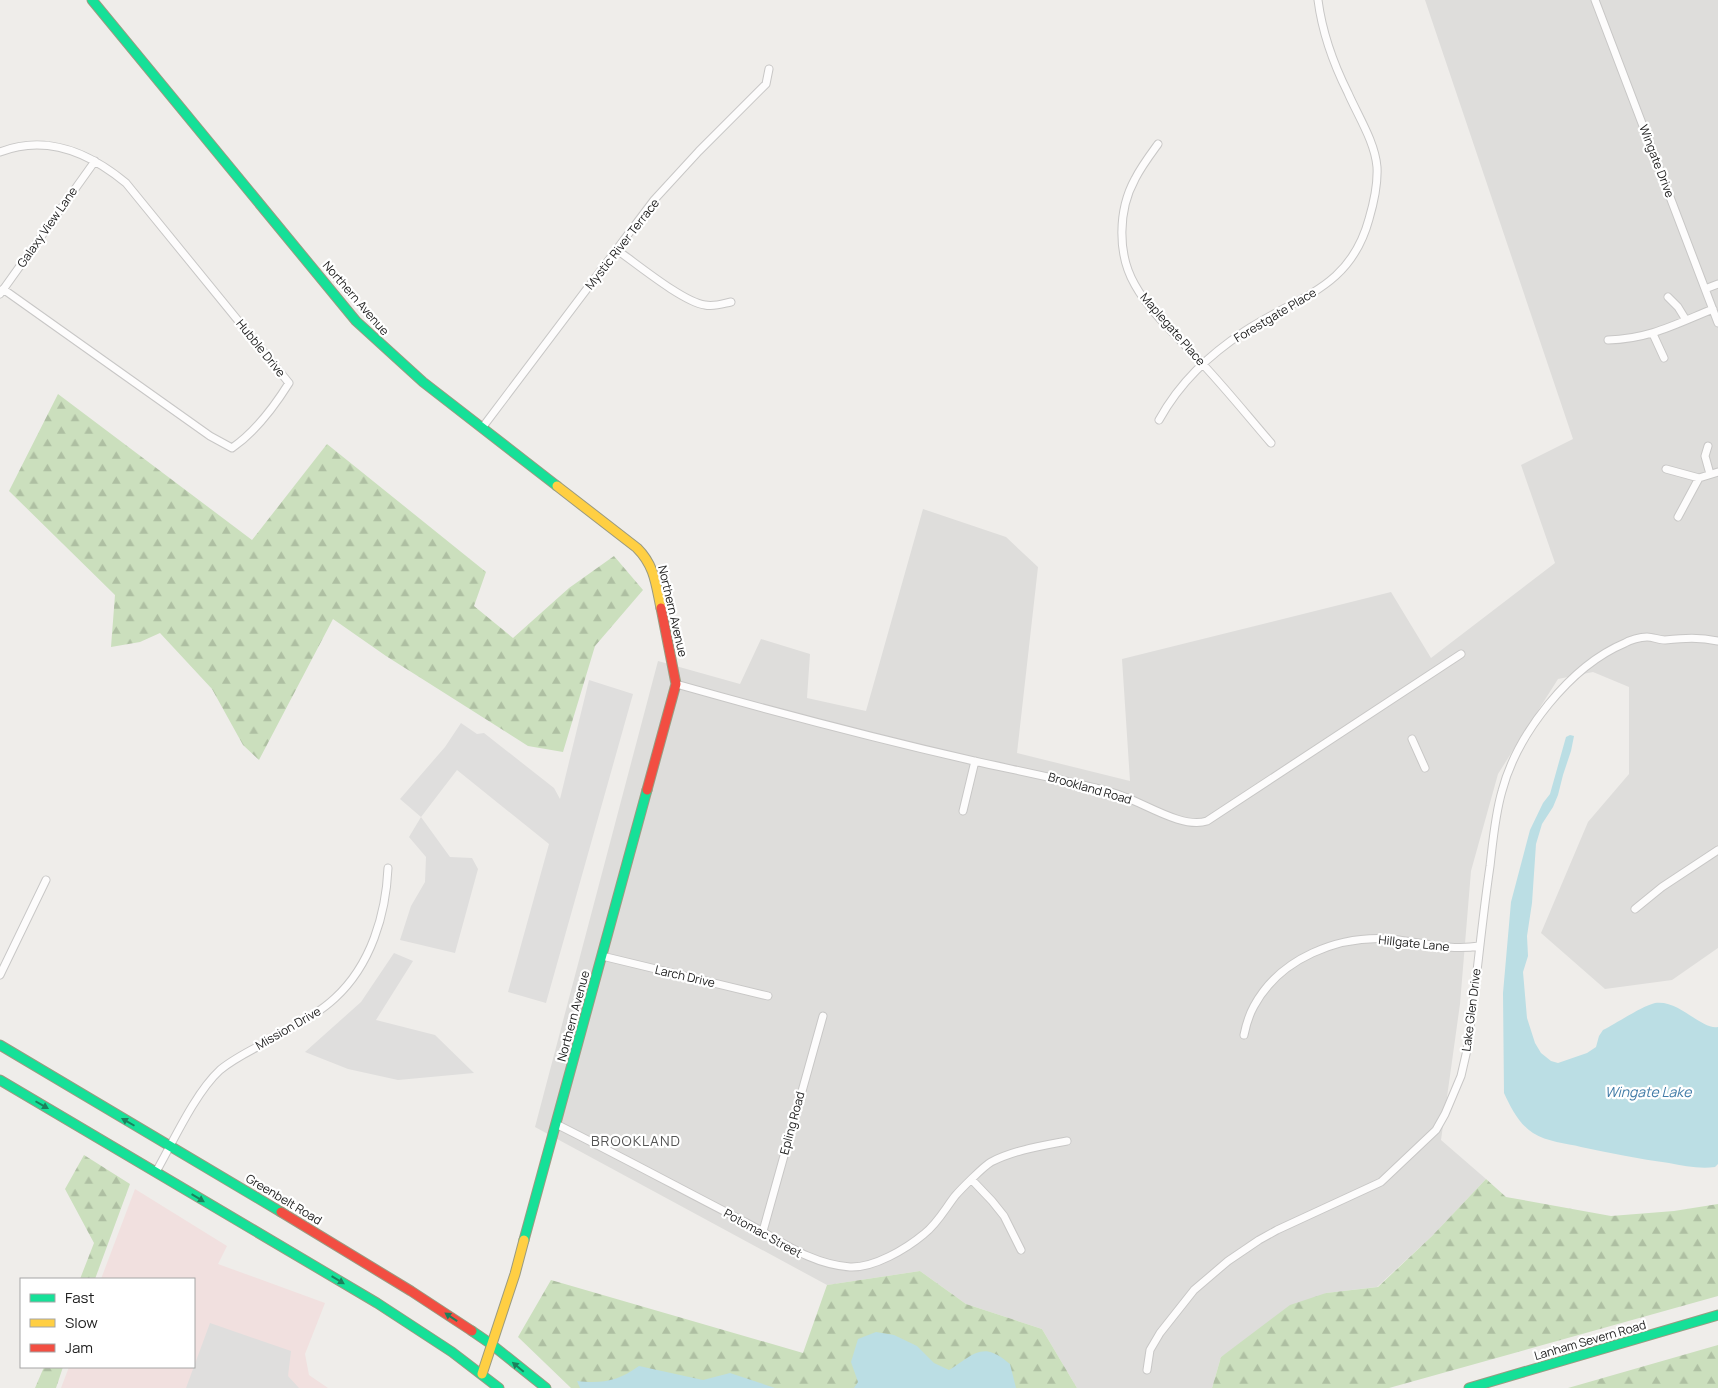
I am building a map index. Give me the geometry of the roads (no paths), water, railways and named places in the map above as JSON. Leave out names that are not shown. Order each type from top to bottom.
[{"type":"street","name":"Northern Avenue","points":[[92,0],[356,321],[410,372],[637,548],[646,557],[653,571],[676,684],[514,1274],[482,1374]]},
{"type":"street","name":"Forestgate Place","points":[[1159,420],[1181,386],[1202,363],[1247,330],[1312,294],[1351,261],[1366,228],[1375,195],[1377,166],[1375,155],[1342,81],[1329,44],[1318,0]]},
{"type":"street","name":"Wingate Drive","points":[[1595,0],[1718,323]]},
{"type":"street","name":"Mystic River Terrace","points":[[482,428],[654,200],[699,151],[766,84],[769,69]]},
{"type":"street","name":"Maplegate Place","points":[[1158,144],[1138,174],[1128,197],[1122,234],[1124,252],[1135,285],[1155,313],[1202,363],[1271,443]]},
{"type":"street","name":"Hubble Drive","points":[[0,152],[29,145],[55,145],[73,150],[111,170],[126,183],[289,383],[247,436],[232,448],[210,436],[2,292]]},
{"type":"street","name":"Galaxy View Lane","points":[[2,292],[95,161]]},
{"type":"street","points":[[617,250],[688,299],[703,305],[716,306],[731,302]]},
{"type":"street","points":[[1705,289],[1718,284]]},
{"type":"street","points":[[1668,297],[1686,320]]},
{"type":"street","points":[[1608,340],[1622,340],[1653,334],[1713,309]]},
{"type":"street","points":[[1653,334],[1664,358]]},
{"type":"street","points":[[1666,469],[1699,478],[1716,474],[1705,456],[1708,446]]},
{"type":"street","points":[[1678,517],[1699,478]]},
{"type":"street","name":"Lake Glen Drive","points":[[1147,1370],[1150,1350],[1160,1333],[1194,1290],[1228,1261],[1277,1230],[1381,1182],[1436,1130],[1461,1076],[1471,1022],[1479,946],[1502,789],[1534,722],[1551,701],[1582,670],[1625,642],[1646,637],[1663,640],[1703,638],[1718,641]]},
{"type":"street","name":"Brookland Road","points":[[676,684],[775,712],[975,761],[1038,773],[1110,792],[1178,819],[1201,823],[1207,821],[1461,654]]},
{"type":"street","points":[[1412,739],[1425,768]]},
{"type":"street","points":[[963,811],[975,761]]},
{"type":"street","points":[[1635,909],[1662,887],[1718,850]]},
{"type":"street","name":"Mission Drive","points":[[156,1172],[199,1096],[220,1071],[253,1048],[276,1037],[322,1008],[346,987],[359,969],[376,935],[385,900],[388,868]]},
{"type":"street","points":[[0,975],[46,880]]},
{"type":"street","name":"Hillgate Lane","points":[[1244,1035],[1254,1006],[1270,983],[1295,962],[1319,950],[1370,938],[1404,940],[1465,948],[1479,946]]},
{"type":"street","name":"Larch Drive","points":[[602,956],[768,996]]},
{"type":"street","name":"Epling Road","points":[[763,1231],[823,1016]]},
{"type":"street","name":"Greenbelt Road","points":[[0,1045],[361,1260],[491,1344],[546,1388]]},
{"type":"street","points":[[0,1080],[354,1289],[431,1337],[499,1388]]},
{"type":"street","name":"Potomac Street","points":[[556,1124],[763,1231],[808,1258],[829,1264],[859,1266],[886,1258],[926,1233],[957,1194],[990,1163],[1028,1149],[1067,1141]]},
{"type":"street","points":[[972,1180],[1004,1216],[1021,1250]]},
{"type":"street","name":"Lanham Severn Road","points":[[1469,1388],[1718,1315]]},
{"type":"water","name":"Wingate Lake","points":[[1574,736],[1571,751],[1558,795],[1542,824],[1536,844],[1532,903],[1527,936],[1528,956],[1523,972],[1527,1018],[1535,1043],[1541,1053],[1551,1061],[1558,1063],[1587,1053],[1596,1047],[1603,1030],[1655,1003],[1673,1005],[1704,1024],[1718,1027],[1718,1164],[1715,1167],[1692,1167],[1647,1160],[1544,1138],[1533,1133],[1524,1125],[1504,1093],[1503,993],[1511,902],[1530,830],[1543,803],[1550,794],[1566,737]]},
{"type":"water","points":[[876,1332],[894,1335],[917,1346],[934,1363],[949,1370],[975,1353],[987,1351],[995,1354],[1010,1364],[1016,1388],[854,1388],[858,1382],[851,1362],[858,1339]]},
{"type":"water","points":[[639,1366],[703,1380],[730,1373],[775,1388],[580,1388],[577,1381],[602,1382],[624,1375]]},
{"type":"district","name":"BROOKLAND","points":[[636,1140]]}]
